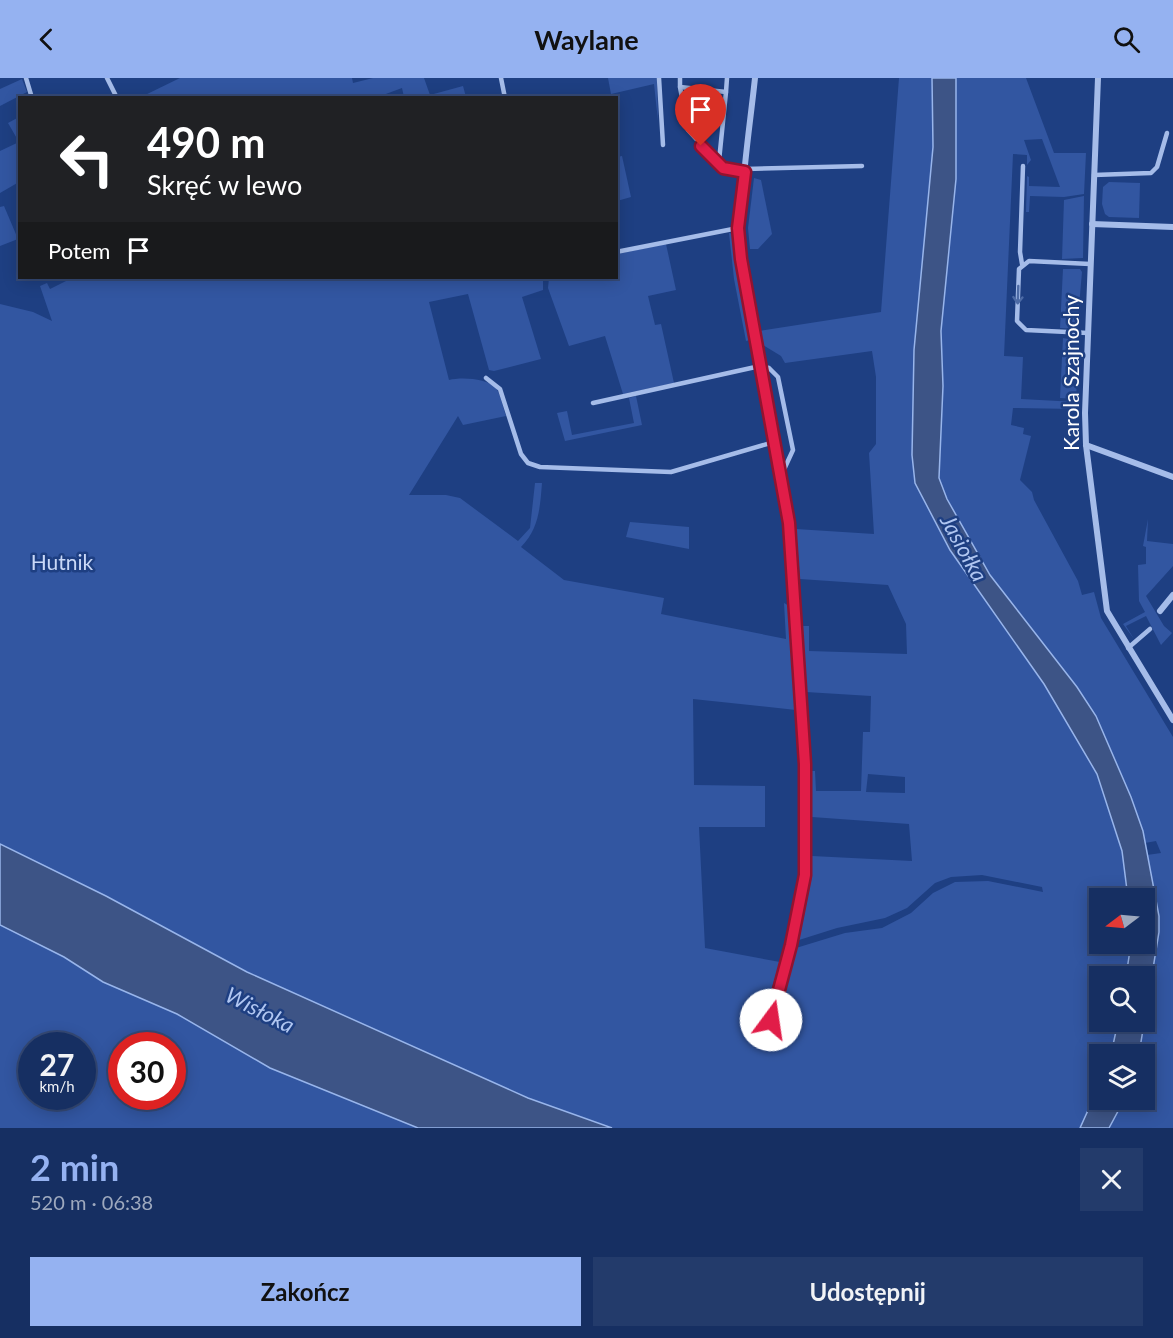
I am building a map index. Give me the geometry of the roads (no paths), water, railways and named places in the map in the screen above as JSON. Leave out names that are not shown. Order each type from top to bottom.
[{"type":"street","points":[[755,78],[738,228],[743,276],[781,476],[793,560],[805,764],[807,845],[800,903],[771,1020]]},
{"type":"street","name":"Karola Szajnochy","points":[[1098,78],[1090,264],[1086,445],[1108,616],[1173,720]]},
{"type":"street","points":[[1092,224],[1173,227]]},
{"type":"street","points":[[1086,445],[1173,477]]},
{"type":"street","points":[[1160,611],[1173,595]]},
{"type":"lane","points":[[26,78],[31,96]]},
{"type":"lane","points":[[107,78],[116,96]]},
{"type":"lane","points":[[501,78],[505,96]]},
{"type":"lane","points":[[659,78],[663,145]]},
{"type":"lane","points":[[680,78],[688,130],[727,170],[862,166]]},
{"type":"lane","points":[[720,165],[728,78]]},
{"type":"lane","points":[[680,87],[726,92]]},
{"type":"lane","points":[[1094,175],[1151,173],[1157,167],[1167,133]]},
{"type":"lane","points":[[1022,264],[1020,252],[1023,166]]},
{"type":"lane","points":[[618,252],[738,228]]},
{"type":"lane","points":[[1088,333],[1026,330],[1020,327],[1019,269],[1022,264],[1029,261],[1090,264]]},
{"type":"lane","points":[[593,403],[760,366],[769,368],[778,377],[793,450],[781,476]]},
{"type":"lane","points":[[486,378],[500,389],[521,454],[528,463],[540,467],[671,472],[774,442]]},
{"type":"lane","points":[[1128,648],[1150,629]]},
{"type":"water","name":"Jasiołka","points":[[932,78],[956,78],[956,179],[941,331],[943,386],[939,478],[947,499],[990,575],[1077,687],[1096,716],[1143,831],[1154,888],[1127,888],[1122,851],[1097,774],[1044,684],[950,550],[915,483],[912,455],[914,350],[933,147]]},
{"type":"water","name":"Wisłoka","points":[[0,844],[106,896],[247,972],[528,1098],[612,1128],[418,1128],[270,1068],[177,1014],[103,982],[64,957],[0,925]]},
{"type":"water","points":[[1155,895],[1159,932],[1153,966],[1128,966],[1129,954],[1155,954]]},
{"type":"water","points":[[1116,1032],[1143,1032],[1141,1044],[1113,1044]]},
{"type":"water","points":[[1089,1108],[1089,1110],[1119,1110],[1109,1128],[1080,1128]]},
{"type":"park label","name":"Hutnik","points":[[62,563]]}]
